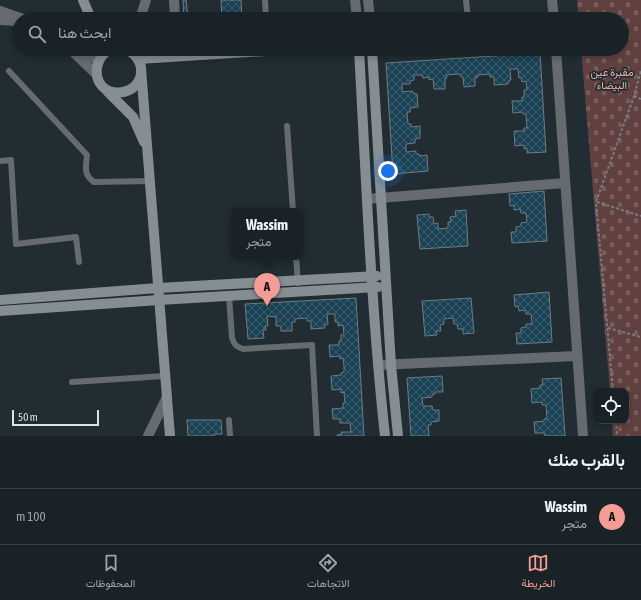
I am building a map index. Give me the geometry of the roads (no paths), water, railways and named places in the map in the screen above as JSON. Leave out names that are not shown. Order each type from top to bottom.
[{"type":"street","points":[[83,0],[88,12]]},
{"type":"street","points":[[142,12],[146,0]]},
{"type":"street","points":[[174,0],[175,12]]},
{"type":"street","points":[[355,0],[356,12]]},
{"type":"street","points":[[368,0],[369,12]]},
{"type":"street","points":[[552,0],[553,12]]},
{"type":"street","points":[[0,11],[12,15]]},
{"type":"street","points":[[0,20],[12,21]]},
{"type":"street","points":[[77,56],[96,74],[99,82],[104,88],[133,117],[147,149]]},
{"type":"street","points":[[96,74],[100,56]]},
{"type":"street","points":[[135,56],[138,59],[141,69],[170,436]]},
{"type":"street","points":[[138,59],[158,56]]},
{"type":"street","points":[[359,56],[371,276],[385,436]]},
{"type":"street","points":[[372,56],[391,365],[398,436]]},
{"type":"street","points":[[556,56],[583,436]]},
{"type":"street","points":[[104,88],[110,92],[118,93],[132,89],[137,84],[141,69]]},
{"type":"street","points":[[367,199],[565,183]]},
{"type":"street","points":[[0,300],[158,288],[385,275]]},
{"type":"street","points":[[0,312],[159,300],[386,286]]},
{"type":"street","points":[[378,365],[577,356]]},
{"type":"street","points":[[148,436],[167,397]]},
{"type":"lane","points":[[265,0],[266,12]]},
{"type":"lane","points":[[466,0],[467,12]]},
{"type":"lane","points":[[9,71],[87,155],[86,173],[88,178],[94,182],[150,181]]},
{"type":"lane","points":[[287,126],[293,208]]},
{"type":"lane","points":[[0,161],[10,160],[16,244],[76,237],[79,262]]},
{"type":"lane","points":[[296,260],[299,291]]},
{"type":"lane","points":[[229,296],[232,338],[233,343],[238,348],[244,349],[312,345],[318,436]]},
{"type":"lane","points":[[72,382],[165,376]]},
{"type":"lane","points":[[230,420],[230,436]]},
{"type":"place","name":"Wassim","points":[[267,306]]},
{"type":"park label","name":"مقبرة عين البيضاء","points":[[612,78]]}]
